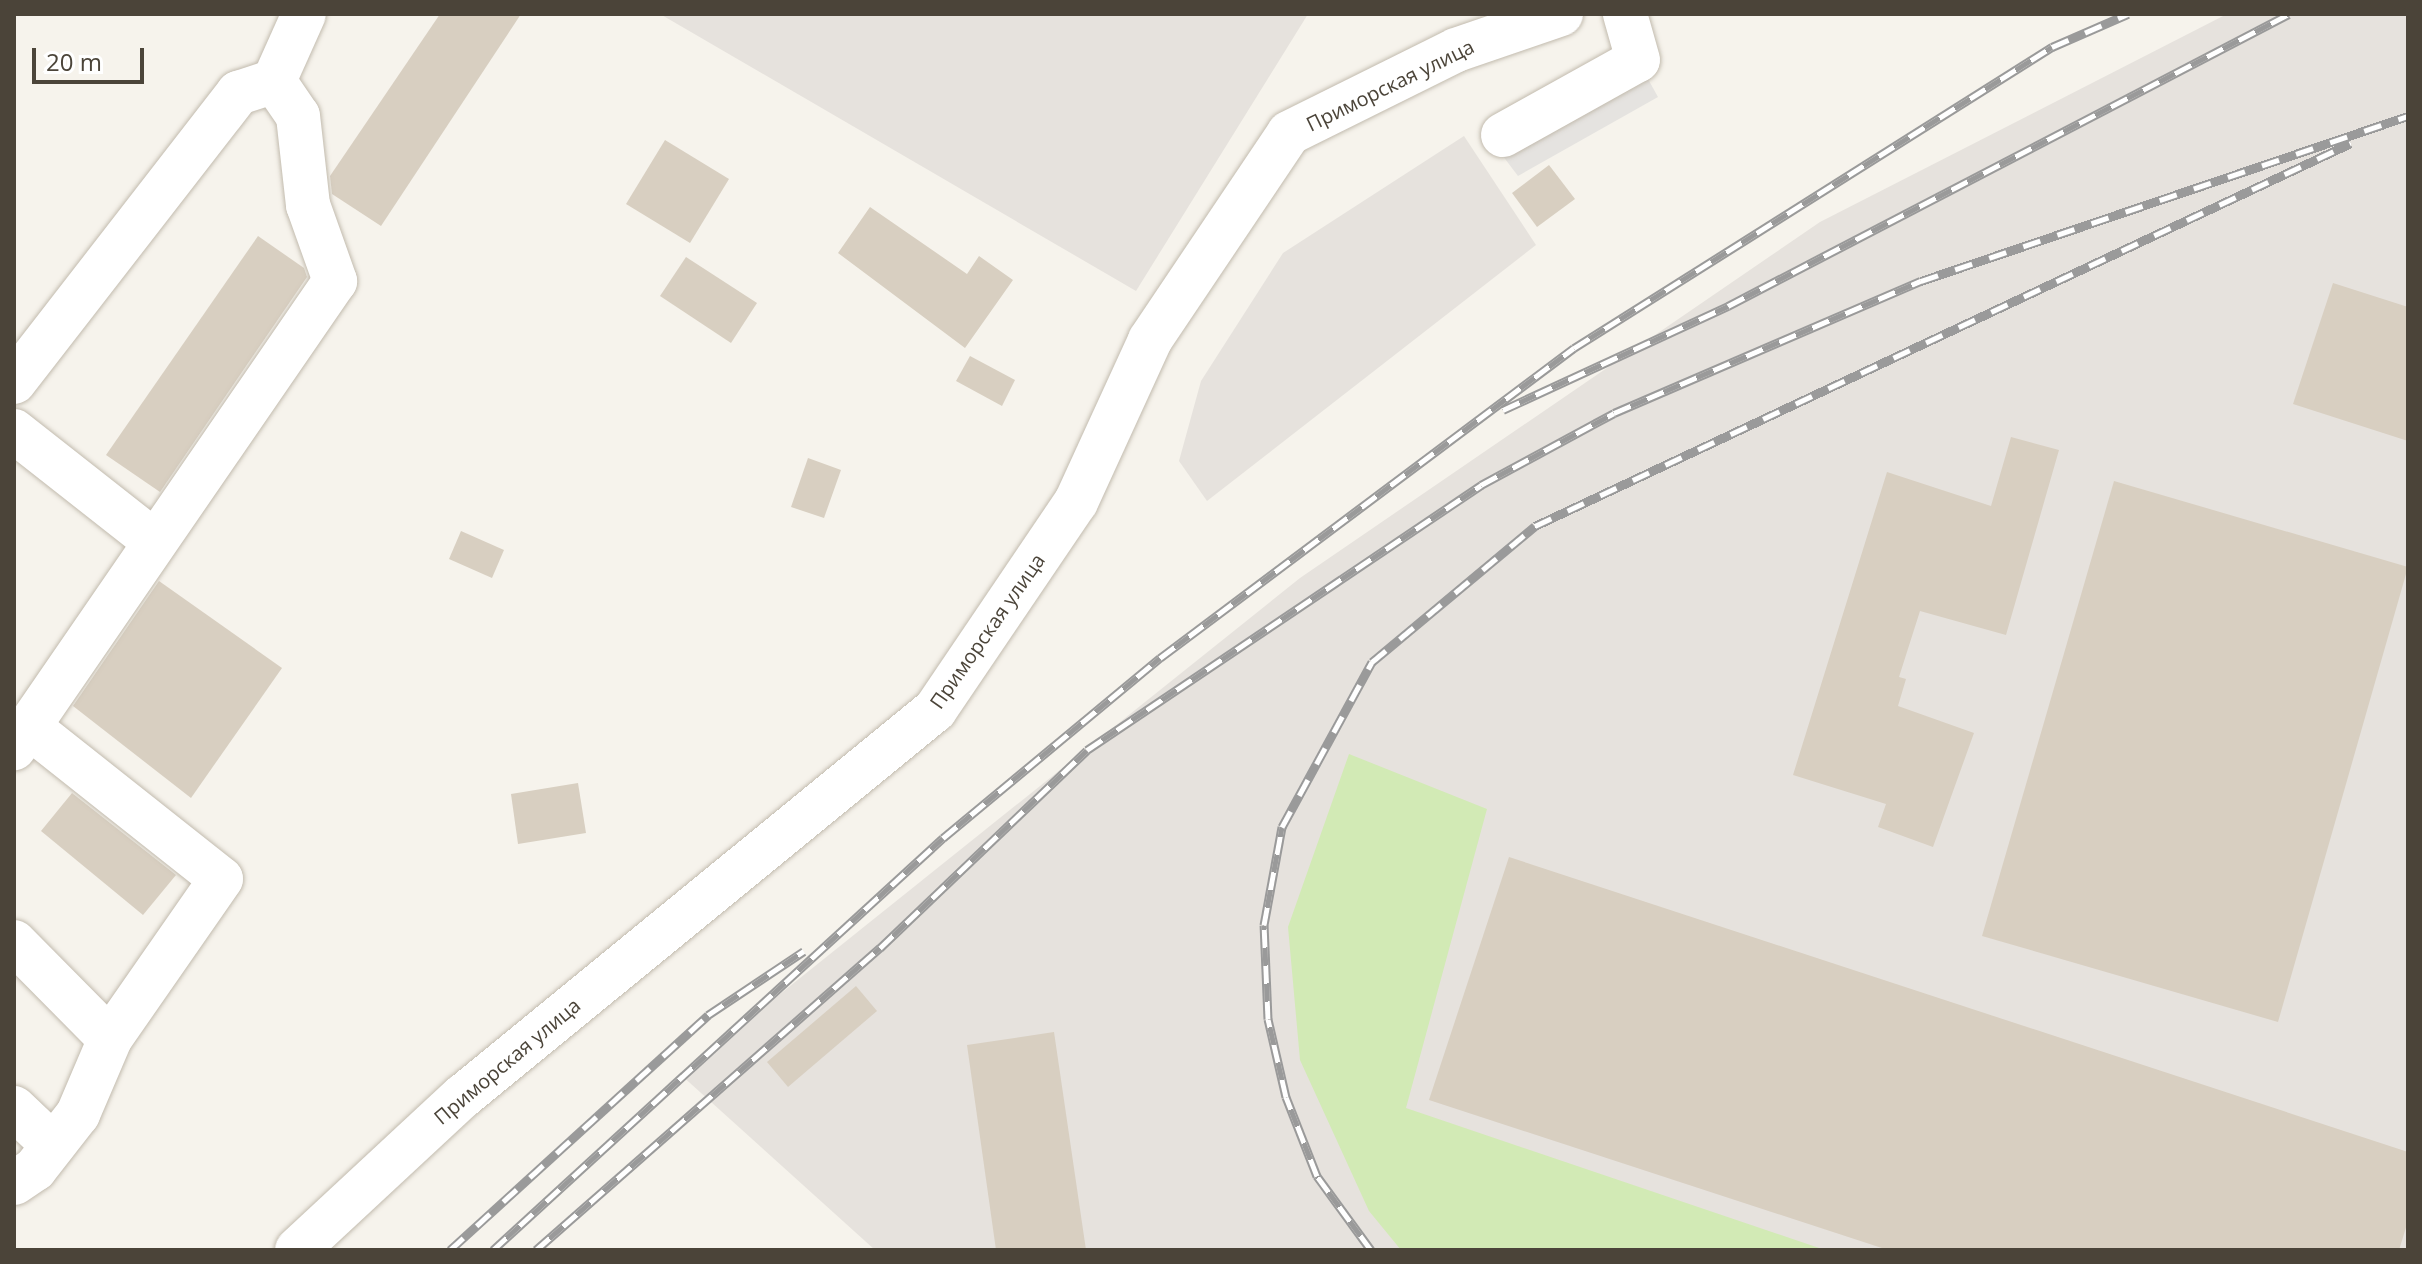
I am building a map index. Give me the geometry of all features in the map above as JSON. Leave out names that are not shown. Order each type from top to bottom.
[{"type":"street","points":[[14,382],[238,93],[274,81],[304,14]]},
{"type":"street","name":"Приморская улица","points":[[297,1250],[463,1096],[935,710],[1076,502],[1150,340],[1289,133],[1465,32],[1561,14]]},
{"type":"street","points":[[1503,135],[1638,60],[1625,14]]},
{"type":"street","points":[[14,1183],[53,1145],[78,1114],[110,1039],[221,879],[21,737],[335,281],[308,205],[298,116],[274,81]]},
{"type":"street","points":[[14,431],[154,541]]},
{"type":"street","points":[[14,942],[110,1039]]},
{"type":"street","points":[[14,1108],[53,1145]]},
{"type":"shaded area","points":[[660,14],[1308,14],[1136,291]]},
{"type":"shaded area","points":[[2227,14],[2408,14],[2408,1250],[875,1250],[680,1074],[1300,578],[1820,222]]},
{"type":"shaded area","points":[[1638,61],[1658,97],[1518,176],[1493,143]]},
{"type":"shaded area","points":[[1464,136],[1536,245],[1207,501],[1179,461],[1201,381],[1283,253]]},
{"type":"green space","points":[[1349,754],[1487,809],[1406,1108],[1825,1250],[1401,1250],[1369,1211],[1300,1060],[1288,927]]},
{"type":"building","points":[[440,14],[521,14],[381,226],[332,194],[330,176]]},
{"type":"building","points":[[665,140],[729,179],[690,243],[626,204]]},
{"type":"building","points":[[1549,165],[1575,199],[1537,227],[1512,193]]},
{"type":"building","points":[[870,207],[967,274],[979,256],[1013,280],[965,348],[838,253]]},
{"type":"building","points":[[258,236],[304,268],[307,277],[160,492],[106,455]]},
{"type":"building","points":[[686,257],[757,303],[731,343],[660,296]]},
{"type":"building","points":[[2333,283],[2408,307],[2408,441],[2293,404]]},
{"type":"building","points":[[970,356],[1015,380],[1002,406],[956,381]]},
{"type":"building","points":[[2011,437],[2059,450],[2006,635],[1920,611],[1899,677],[1906,679],[1898,706],[1974,733],[1933,847],[1878,827],[1886,804],[1793,775],[1887,472],[1991,506]]},
{"type":"building","points":[[808,458],[841,470],[824,518],[791,507]]},
{"type":"building","points":[[2114,481],[2408,567],[2278,1022],[1982,936]]},
{"type":"building","points":[[461,531],[504,550],[492,578],[449,559]]},
{"type":"building","points":[[159,581],[282,668],[191,798],[73,706]]},
{"type":"building","points":[[578,783],[586,833],[518,844],[511,794]]},
{"type":"building","points":[[72,793],[176,875],[143,915],[41,831]]},
{"type":"building","points":[[1509,857],[2408,1152],[2408,1221],[2399,1250],[1888,1250],[1429,1100]]},
{"type":"building","points":[[856,986],[877,1011],[788,1087],[767,1062]]},
{"type":"building","points":[[1054,1032],[1086,1250],[996,1250],[967,1045]]},
{"type":"railway","points":[[493,1250],[943,838],[1160,658],[1574,348],[2052,47],[2128,14]]},
{"type":"railway","points":[[1503,410],[1728,306],[2289,14]]},
{"type":"railway","points":[[536,1250],[880,948],[1087,750],[1481,485],[1614,413],[1921,281],[2408,116]]},
{"type":"railway","points":[[1371,1250],[1317,1176],[1286,1097],[1268,1019],[1264,925],[1282,827],[1372,662],[1535,526],[2351,143]]},
{"type":"railway","points":[[450,1250],[708,1015],[804,951]]}]
